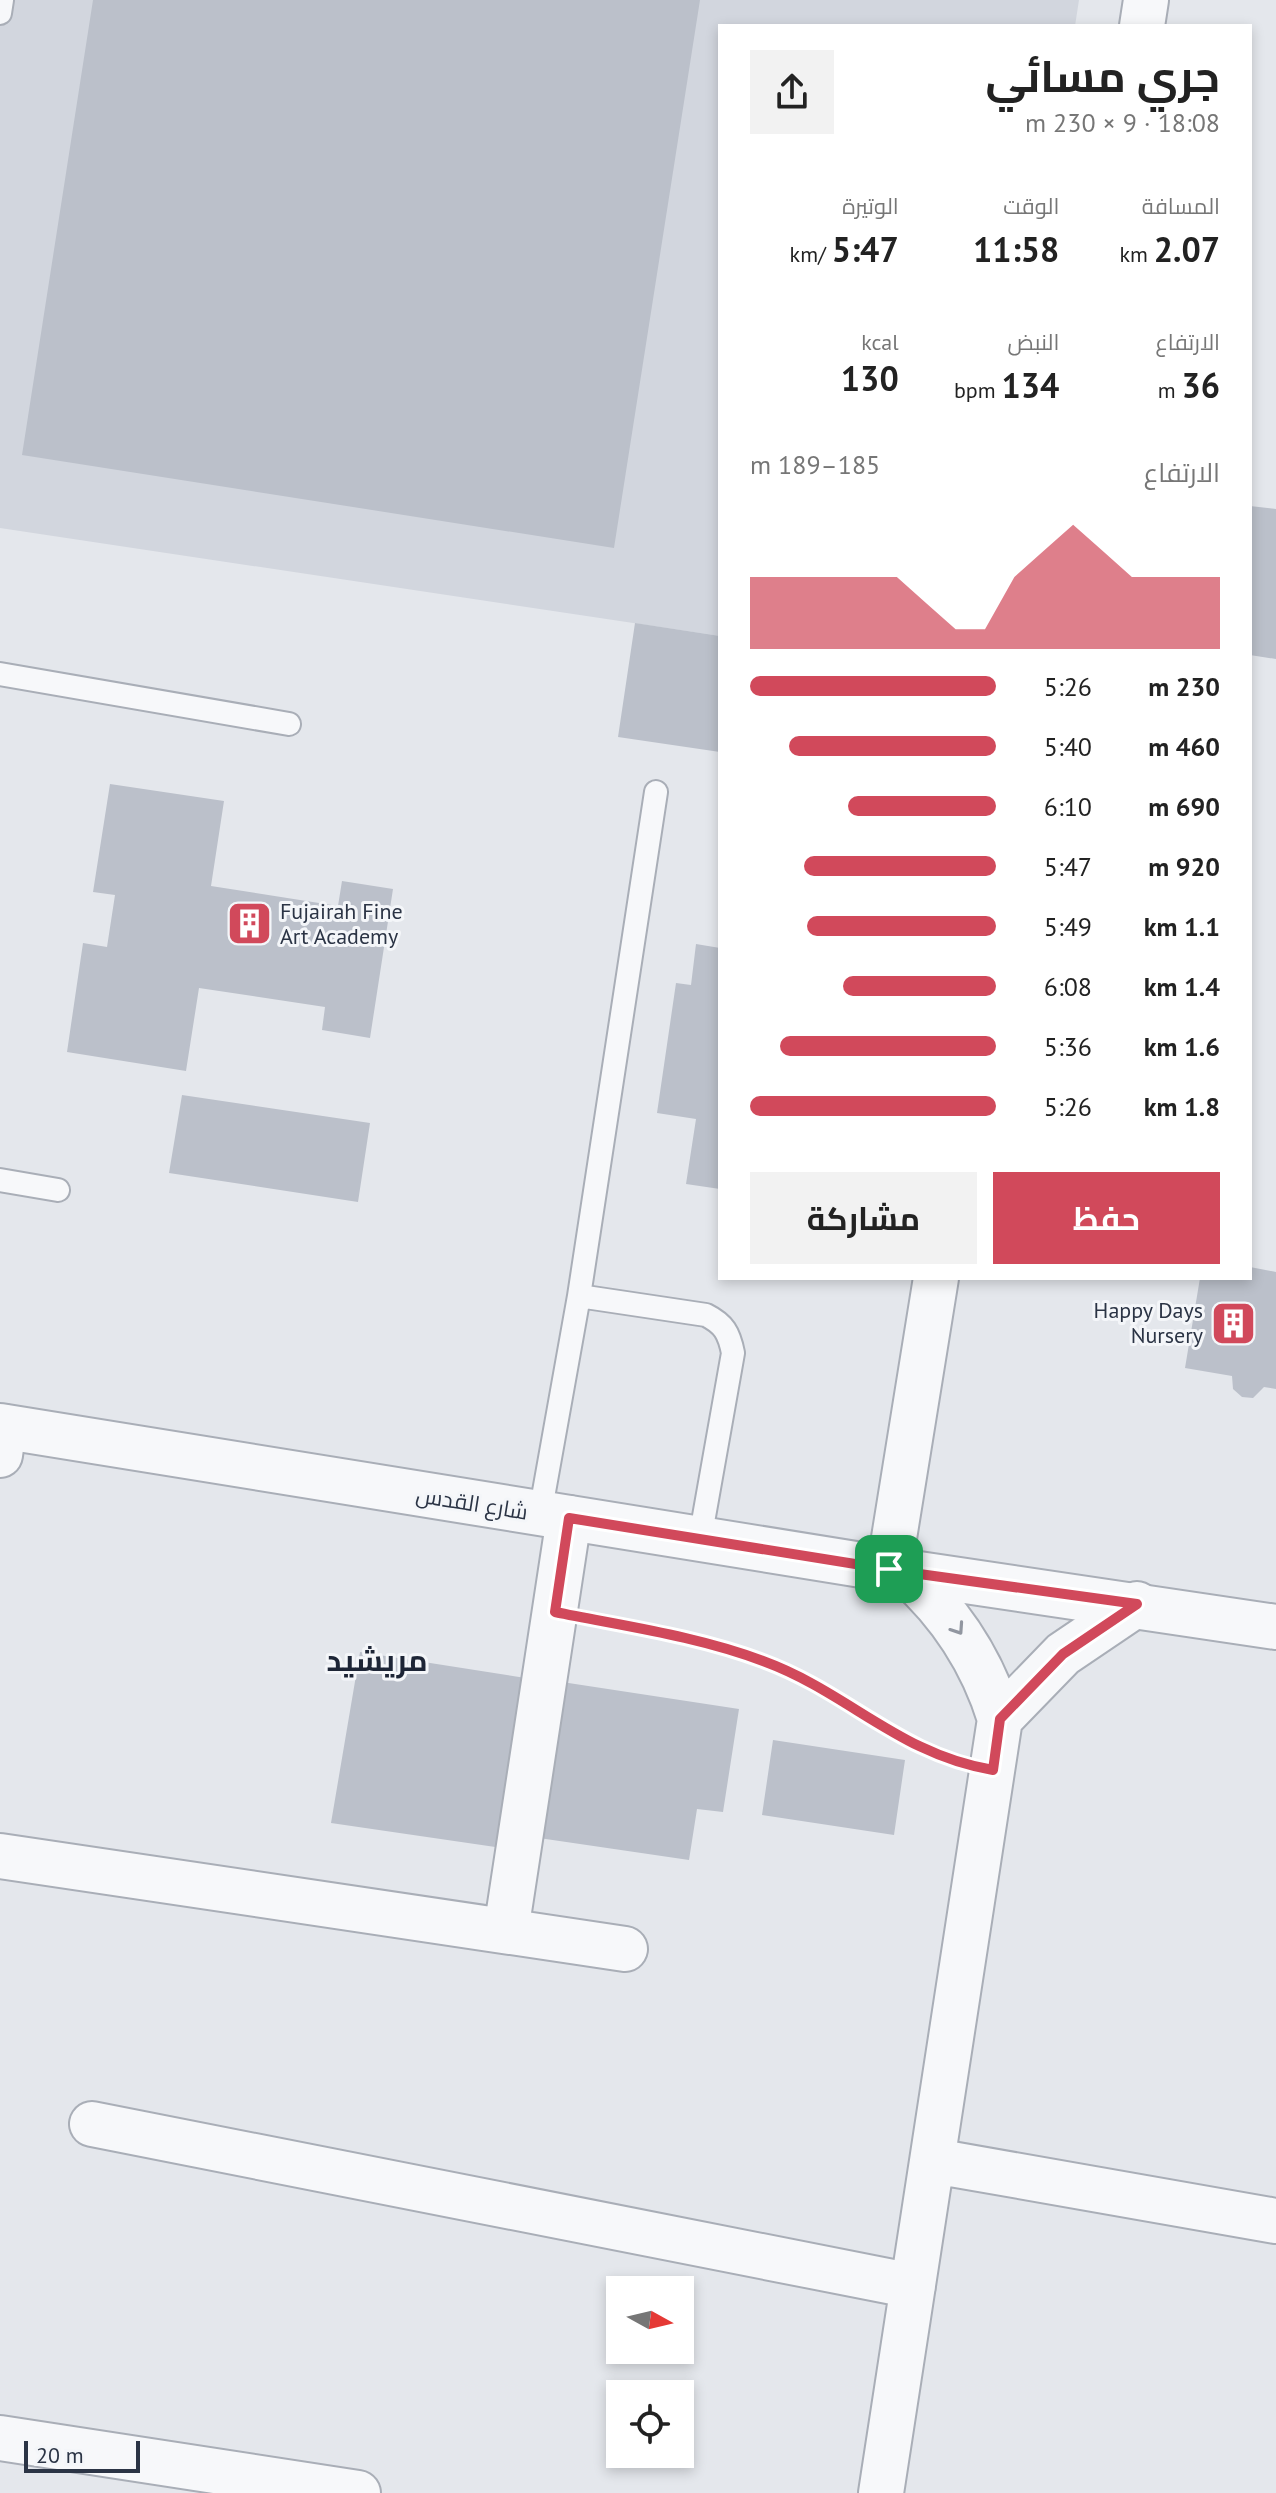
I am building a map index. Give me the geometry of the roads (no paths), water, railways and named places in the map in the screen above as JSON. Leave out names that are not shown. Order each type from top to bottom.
[{"type":"street","points":[[1142,24],[1146,0]]},
{"type":"street","points":[[881,2493],[1000,1719],[991,1691],[964,1638],[947,1614],[897,1570],[936,1280]]},
{"type":"street","name":"شارع القدس","points":[[1,1436],[554,1516],[1276,1627]]},
{"type":"street","points":[[506,1931],[555,1612],[554,1516]]},
{"type":"street","points":[[1000,1719],[1063,1654],[1137,1604]]},
{"type":"street","points":[[0,1856],[625,1949]]},
{"type":"street","points":[[92,2124],[913,2286]]},
{"type":"street","points":[[934,2161],[1276,2221]]},
{"type":"street","points":[[0,2438],[358,2493]]},
{"type":"lane","points":[[0,13],[2,0]]},
{"type":"lane","points":[[0,674],[289,724]]},
{"type":"lane","points":[[554,1516],[579,1296],[656,792]]},
{"type":"lane","points":[[0,1180],[58,1190]]},
{"type":"lane","points":[[579,1296],[706,1315],[722,1323],[730,1338],[733,1353],[700,1539]]},
{"type":"place","name":"Fujairah Fine Art Academy","points":[[249,924]]},
{"type":"place","name":"Happy Days Nursery","points":[[1234,1323]]},
{"type":"district","name":"مريشيد","points":[[377,1661]]}]
